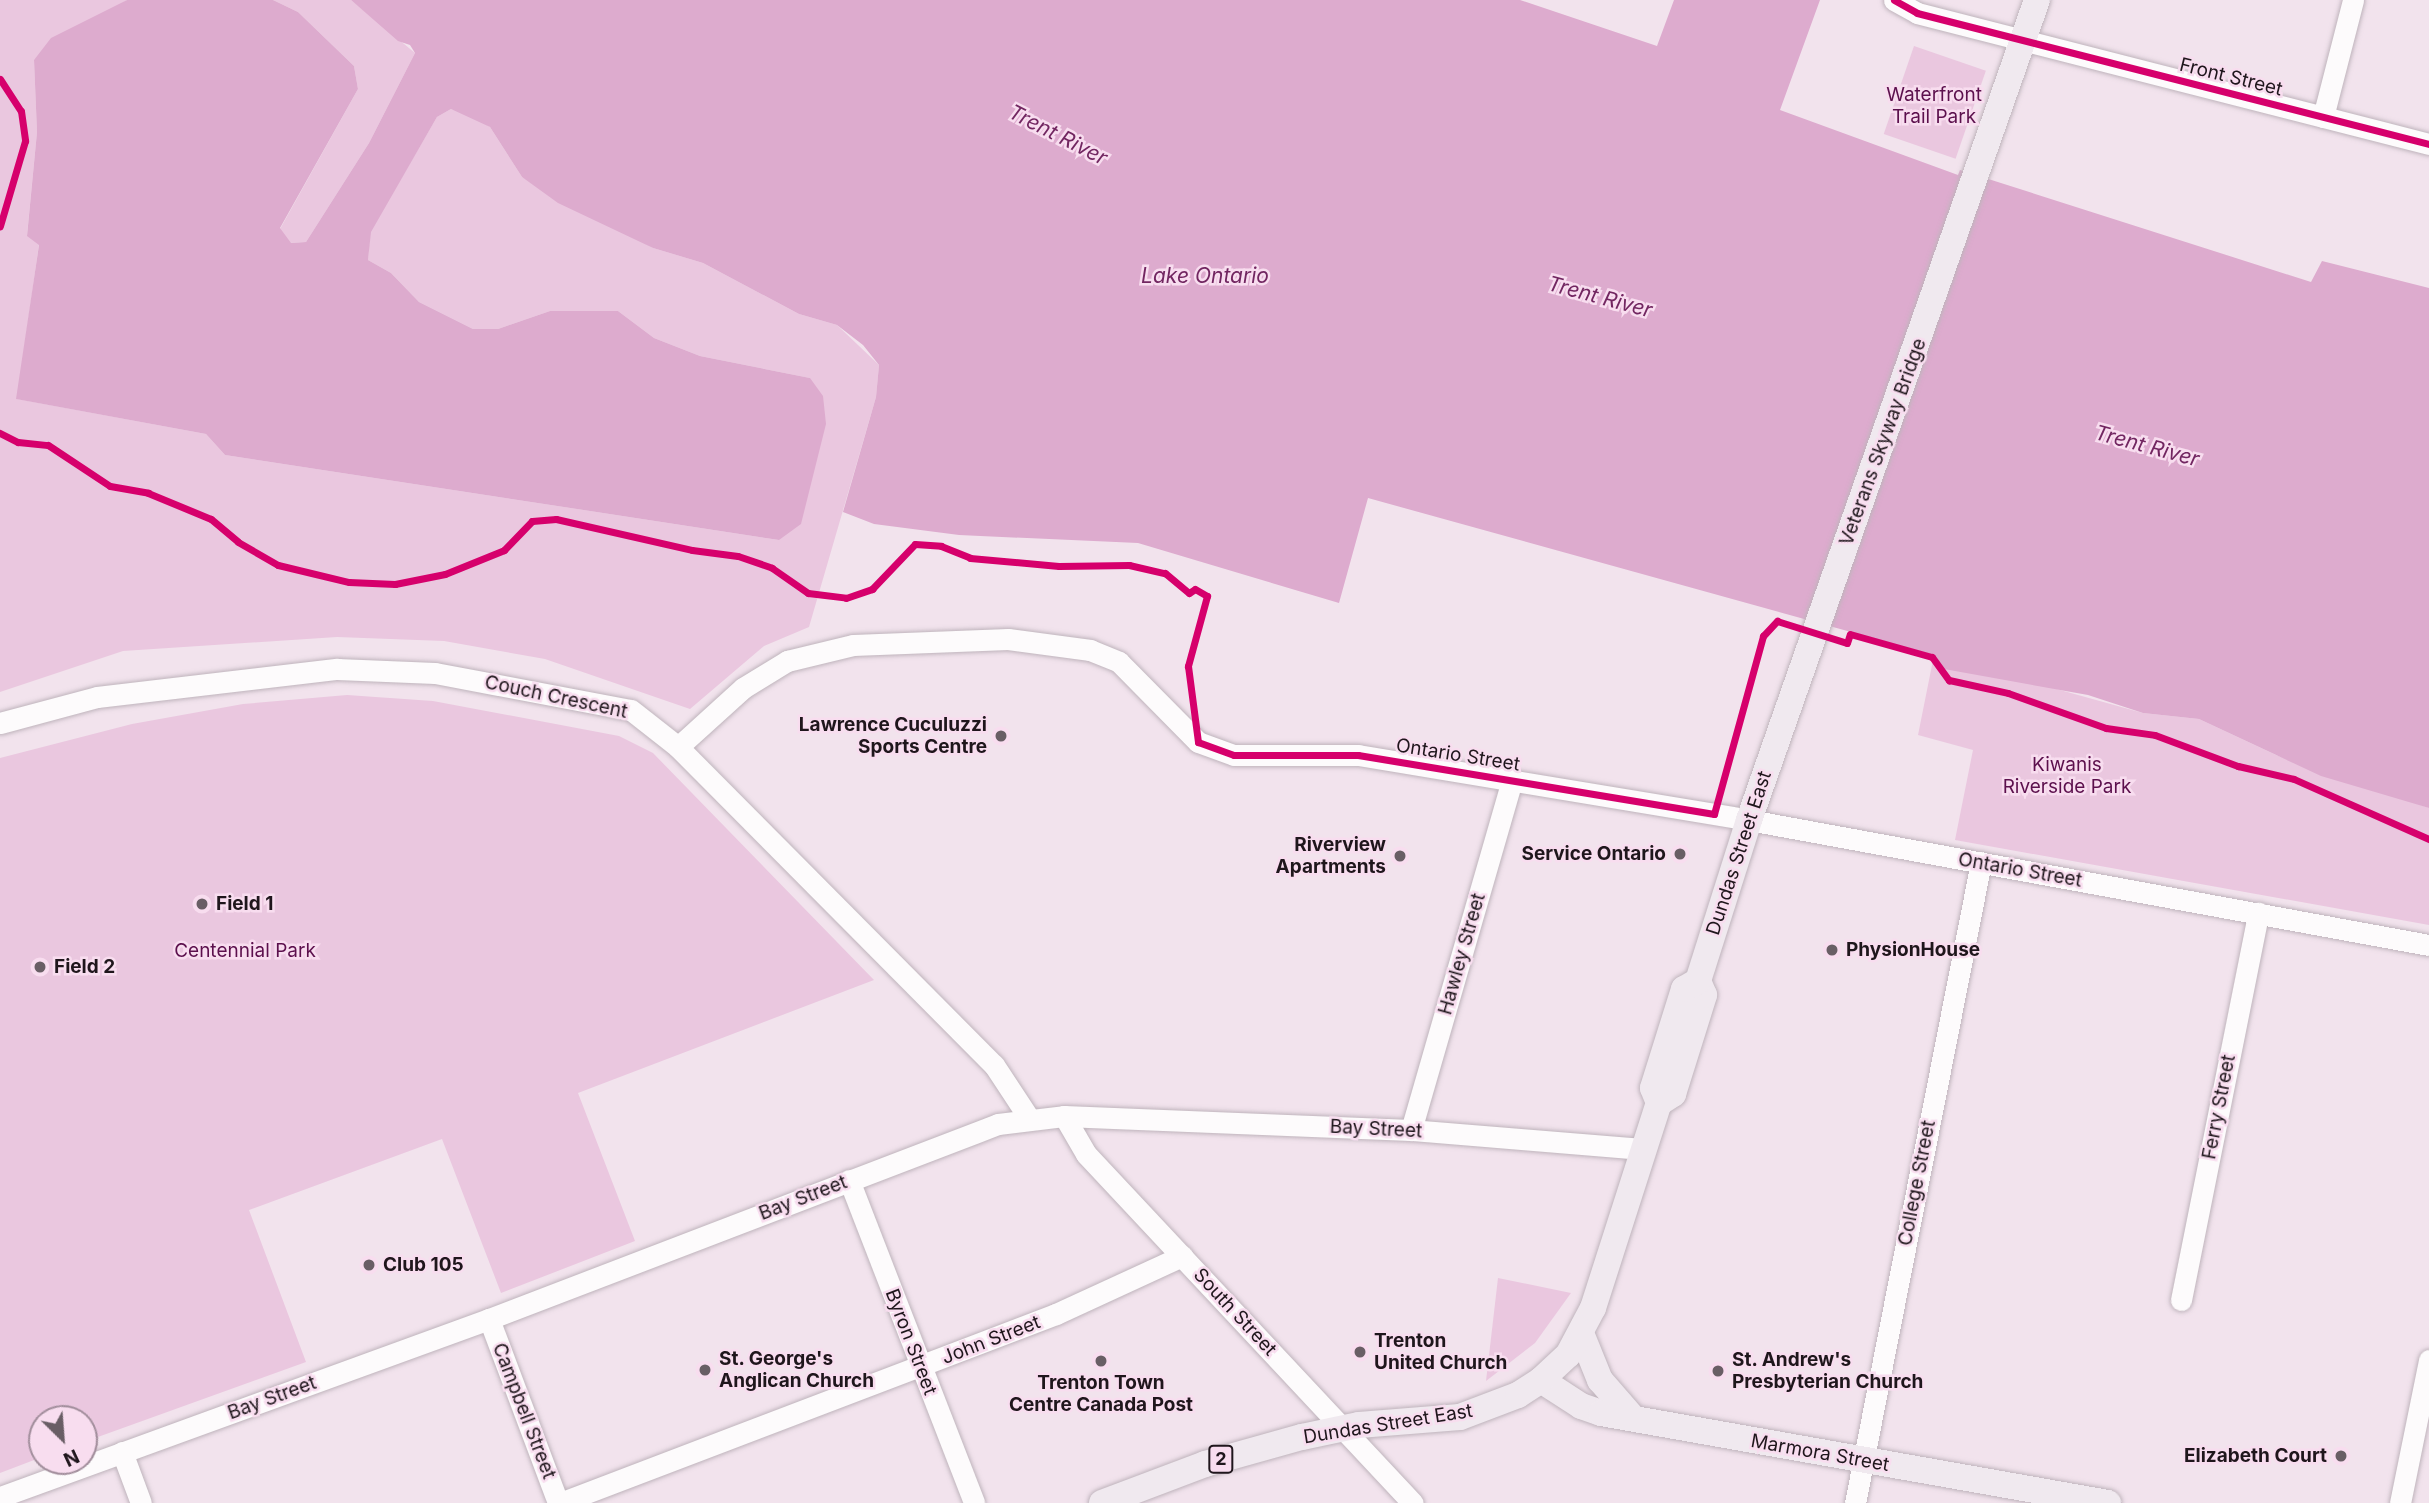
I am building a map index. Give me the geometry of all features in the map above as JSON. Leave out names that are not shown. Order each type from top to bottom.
[{"type":"main road","name":"Veterans Skyway Bridge","points":[[1781,727],[1984,157],[2037,0]]},
{"type":"main road","name":"Dundas Street East","points":[[1102,1503],[1205,1464],[1346,1428],[1460,1417],[1518,1395],[1541,1380],[1568,1355],[1581,1333],[1659,1103],[1653,1088],[1684,989],[1698,981],[1781,727]]},
{"type":"main road","points":[[1581,1333],[1600,1380],[1633,1418]]},
{"type":"main road","name":"Marmora Street","points":[[1541,1380],[1581,1406],[1633,1418],[1861,1461],[2108,1503]]},
{"type":"street","name":"Front Street","points":[[1894,0],[1909,11],[2429,144]]},
{"type":"street","points":[[2323,117],[2353,0]]},
{"type":"street","name":"Ontario Street","points":[[678,747],[743,688],[787,661],[853,645],[1008,639],[1090,650],[1119,662],[1198,742],[1213,750],[1234,755],[1358,755],[1512,779],[2429,945]]},
{"type":"street","name":"Couch Crescent","points":[[0,723],[97,697],[337,669],[435,673],[631,710],[678,747],[994,1065],[1029,1118]]},
{"type":"street","name":"Hawley Street","points":[[1412,1130],[1512,779]]},
{"type":"street","name":"College Street","points":[[1855,1503],[1861,1461],[1981,862]]},
{"type":"street","name":"Ferry Street","points":[[2181,1300],[2258,914]]},
{"type":"street","name":"Bay Street","points":[[0,1497],[489,1319],[998,1124],[1029,1118],[1064,1116],[1412,1130],[1644,1149]]},
{"type":"street","name":"South Street","points":[[1064,1116],[1086,1154],[1346,1428],[1413,1503]]},
{"type":"street","name":"Byron Street","points":[[849,1180],[974,1503]]},
{"type":"street","name":"John Street","points":[[559,1503],[1056,1314],[1182,1256]]},
{"type":"street","name":"Campbell Street","points":[[489,1319],[559,1503]]},
{"type":"street","points":[[2400,1503],[2429,1360]]},
{"type":"street","points":[[122,1452],[141,1503]]},
{"type":"green space","points":[[0,0],[127,0],[34,60],[37,132],[27,235],[39,244],[17,399],[206,434],[225,455],[779,540],[810,378],[700,356],[654,338],[618,311],[550,311],[498,329],[473,329],[419,302],[391,273],[368,260],[370,232],[437,117],[451,109],[467,113],[490,127],[522,177],[653,248],[703,263],[799,314],[837,325],[879,365],[876,397],[809,627],[764,646],[690,709],[545,659],[444,641],[337,637],[123,651],[0,692]]},
{"type":"green space","points":[[273,0],[351,0],[415,53],[369,143],[306,242],[290,243],[280,229],[358,89],[354,66],[298,12]]},
{"type":"green space","name":"Waterfront Trail Park","points":[[1914,46],[1986,71],[1956,159],[1884,134]]},
{"type":"green space","name":"Kiwanis Riverside Park","points":[[1934,655],[2143,713],[2199,719],[2276,755],[2429,808],[2429,925],[1955,840],[1973,750],[1918,735]]},
{"type":"green space","name":"Centennial Park","points":[[347,695],[433,701],[619,736],[653,753],[874,980],[578,1093],[635,1241],[501,1293],[442,1139],[249,1210],[306,1362],[98,1437],[98,1405],[28,1405],[28,1462],[0,1473],[0,758],[132,724],[243,704]]},
{"type":"green space","points":[[1498,1278],[1571,1293],[1535,1343],[1486,1381]]},
{"type":"water","name":"Lake Ontario","points":[[127,0],[273,0],[298,12],[354,66],[358,89],[280,228],[291,243],[306,242],[369,143],[415,53],[410,45],[398,41],[351,0],[1520,0],[1657,46],[1674,0],[1820,0],[1780,110],[1958,175],[1960,170],[2311,282],[2322,261],[2429,288],[2429,808],[2321,776],[2199,719],[2143,713],[2088,695],[1944,669],[1934,655],[1368,498],[1339,603],[1138,543],[959,535],[874,524],[843,512],[876,397],[879,365],[863,345],[837,325],[799,314],[703,263],[653,248],[558,203],[522,177],[490,127],[451,109],[437,117],[371,232],[368,260],[391,273],[419,302],[473,329],[498,329],[550,311],[618,311],[654,338],[700,356],[810,378],[823,396],[826,424],[801,524],[779,540],[225,455],[206,434],[16,399],[39,245],[27,236],[37,132],[34,60],[51,38]]},
{"type":"cycle path","points":[[1894,0],[1917,13],[2429,144]]},
{"type":"cycle path","points":[[0,79],[21,111],[25,141],[0,226]]},
{"type":"cycle path","points":[[0,433],[18,442],[48,445],[110,486],[148,493],[211,519],[238,542],[278,565],[349,582],[395,584],[445,574],[504,550],[532,521],[556,519],[692,550],[738,556],[772,568],[808,593],[846,598],[872,589],[915,544],[941,546],[970,558],[1059,566],[1129,565],[1165,573],[1189,593],[1195,589],[1207,596],[1188,666],[1198,742],[1234,755],[1358,755],[1714,814],[1763,636],[1777,621],[1847,643],[1850,634],[1932,657],[1949,680],[2008,693],[2106,728],[2155,735],[2238,766],[2294,779],[2429,839]]},
{"type":"place","name":"Lawrence Cuculuzzi Sports Centre","points":[[1001,736]]},
{"type":"place","name":"Service Ontario","points":[[1680,854]]},
{"type":"place","name":"Riverview Apartments","points":[[1400,856]]},
{"type":"place","name":"Field 1","points":[[202,904]]},
{"type":"place","name":"PhysionHouse","points":[[1832,950]]},
{"type":"place","name":"Field 2","points":[[40,967]]},
{"type":"place","name":"Club 105","points":[[369,1265]]},
{"type":"place","name":"Trenton United Church","points":[[1360,1352]]},
{"type":"place","name":"Trenton Town Centre Canada Post","points":[[1101,1361]]},
{"type":"place","name":"St. George's Anglican Church","points":[[705,1370]]},
{"type":"place","name":"St. Andrew's Presbyterian Church","points":[[1718,1371]]},
{"type":"place","name":"Elizabeth Court","points":[[2341,1456]]},
{"type":"water label","name":"Trent River","points":[[1058,135]]},
{"type":"water label","name":"Trent River","points":[[1600,297]]},
{"type":"water label","name":"Trent River","points":[[2147,446]]}]
